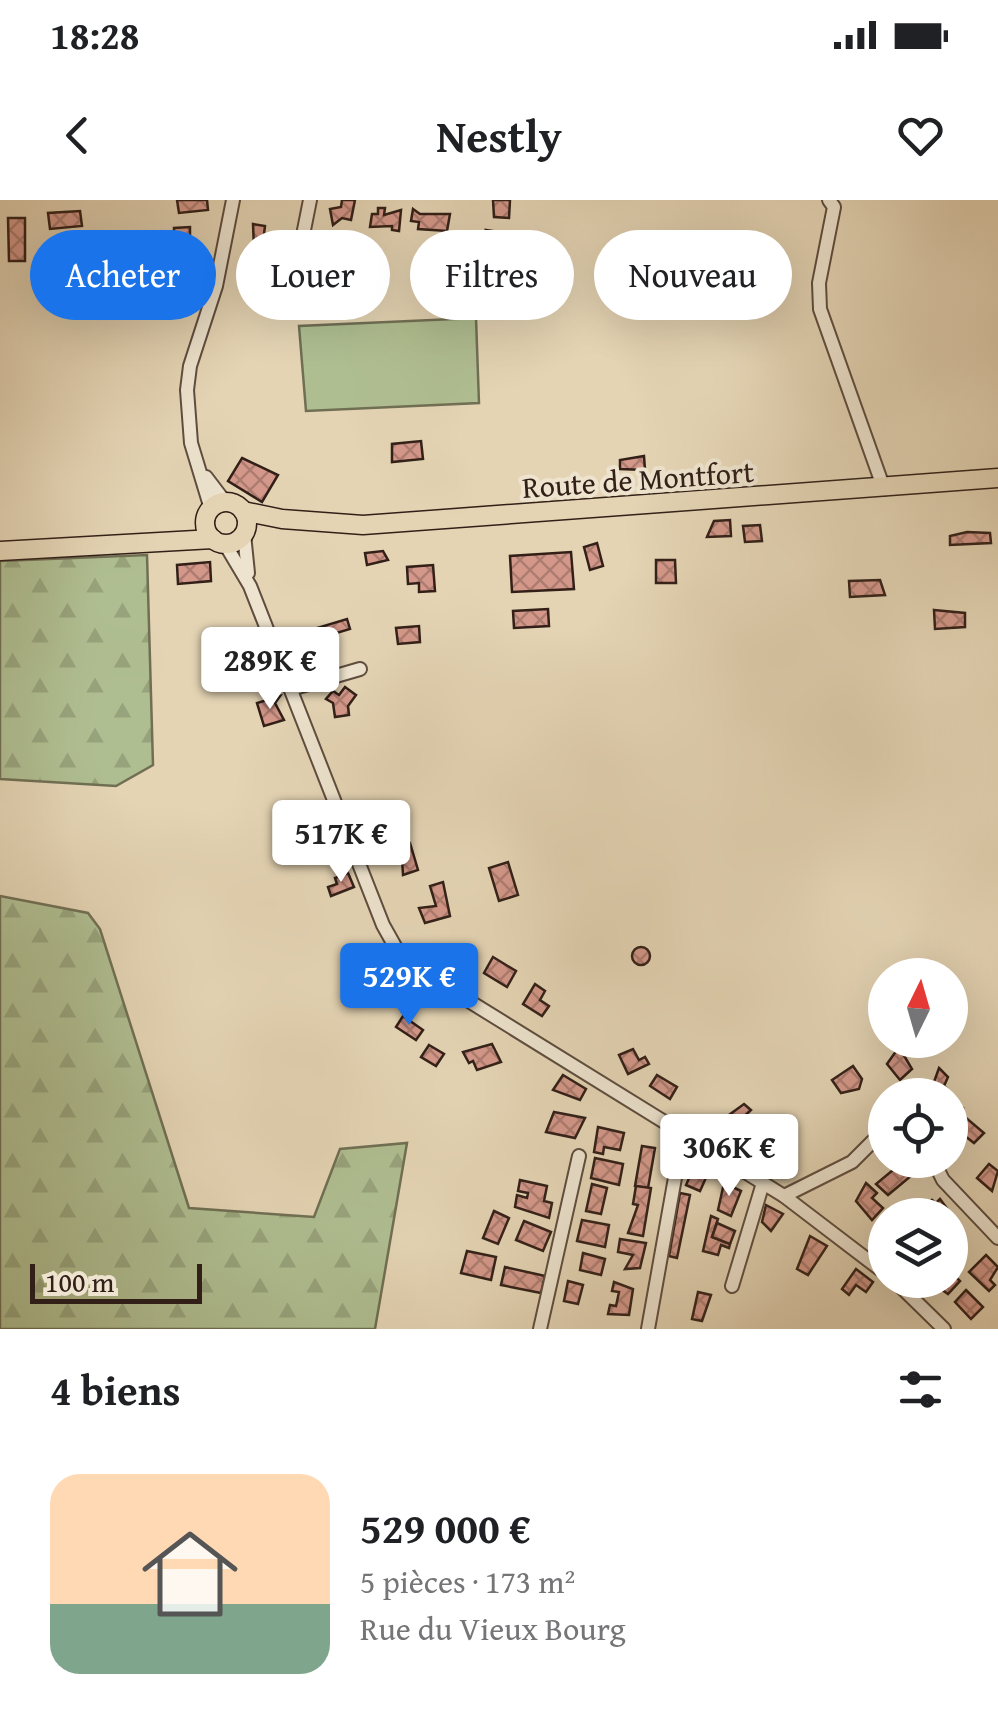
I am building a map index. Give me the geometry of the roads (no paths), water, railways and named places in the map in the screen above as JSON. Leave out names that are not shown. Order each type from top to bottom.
[{"type":"main road","name":"Route de Montfort","points":[[214,510],[363,525],[998,478]]},
{"type":"main road","points":[[0,551],[169,538],[219,541],[214,510],[169,538]]},
{"type":"main road","points":[[243,510],[245,532]]},
{"type":"main road","name":"Route de Montfort","points":[[219,541],[282,519]]},
{"type":"street","points":[[214,510],[191,442],[187,390],[190,366],[216,286],[233,200]]},
{"type":"street","points":[[304,230],[310,200]]},
{"type":"street","points":[[833,202],[818,283],[820,309],[884,489]]},
{"type":"street","points":[[245,532],[250,586]]},
{"type":"street","points":[[219,541],[250,586],[382,925],[397,950],[443,985],[784,1196],[868,1260]]},
{"type":"street","points":[[290,689],[360,669]]},
{"type":"street","points":[[648,1329],[683,1133]]},
{"type":"street","points":[[784,1196],[852,1162],[868,1146]]},
{"type":"street","points":[[540,1329],[579,1156]]},
{"type":"street","points":[[942,1178],[998,1238]]},
{"type":"street","points":[[732,1286],[763,1183]]},
{"type":"street","points":[[912,1298],[944,1329]]}]
